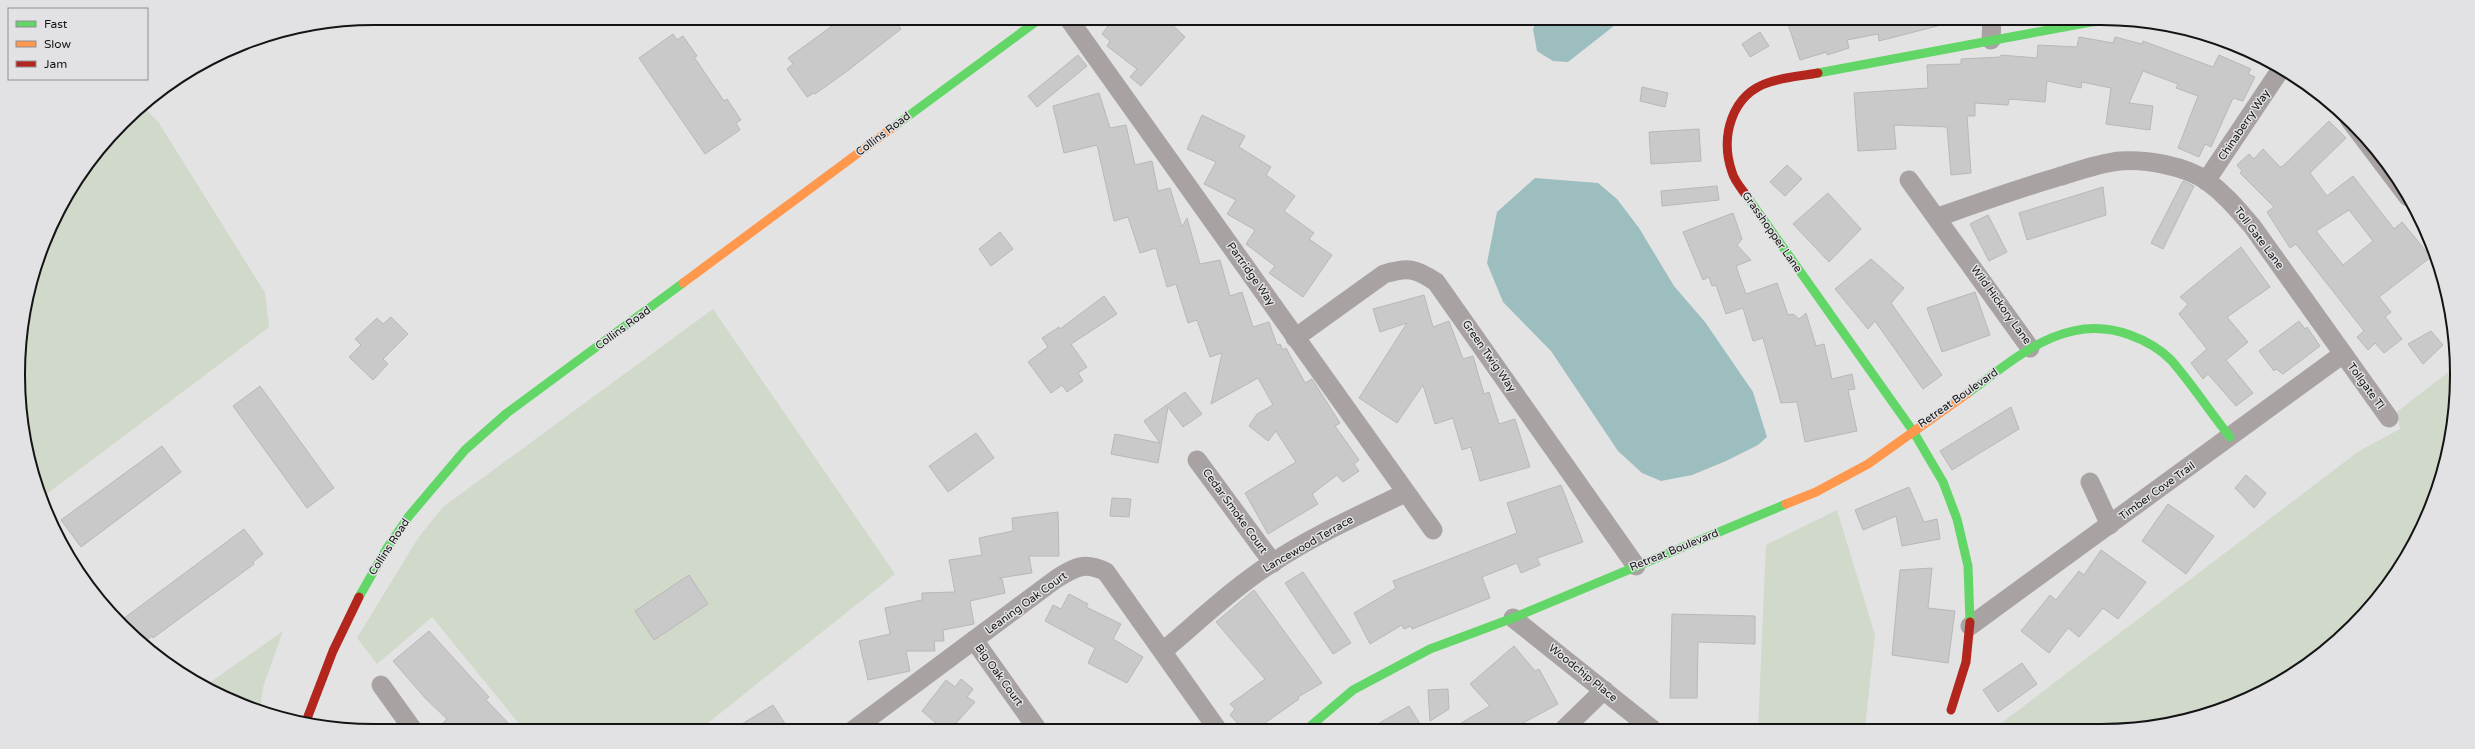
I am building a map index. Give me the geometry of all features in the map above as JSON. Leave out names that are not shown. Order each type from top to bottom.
[{"type":"street","name":"Collins Road","points":[[307,717],[316,690],[343,627],[376,564],[415,508],[460,455],[507,413],[1032,25]]},
{"type":"street","name":"Partridge Way","points":[[1073,25],[1405,493],[1433,530]]},
{"type":"street","points":[[1991,40],[1992,25]]},
{"type":"street","name":"Grasshopper Lane","points":[[1951,710],[1966,662],[1970,626],[1968,566],[1957,519],[1943,482],[1913,430],[1762,220],[1732,174],[1726,152],[1727,129],[1735,110],[1748,93],[1770,82],[2074,25]]},
{"type":"street","name":"Chinaberry Way","points":[[2206,181],[2278,74]]},
{"type":"street","name":"Toll Gate Lane","points":[[1938,217],[2019,188],[2090,167],[2120,161],[2151,163],[2178,168],[2206,181],[2228,199],[2252,226],[2343,354]]},
{"type":"street","name":"Wild Hickory Lane","points":[[1909,180],[1938,217],[2030,348],[2070,330],[2093,327],[2117,330],[2144,340],[2170,359],[2230,437]]},
{"type":"street","name":"Green Twig Way","points":[[1295,338],[1384,274],[1402,269],[1419,270],[1436,282],[1636,566]]},
{"type":"street","name":"Retreat Boulevard","points":[[1312,724],[1348,694],[1382,673],[1430,648],[1513,618],[1816,492],[1868,464],[1913,430],[2030,348]]},
{"type":"street","name":"Tollgate Tl","points":[[2343,354],[2389,418]]},
{"type":"street","name":"Timber Cove Trail","points":[[1970,626],[2110,526],[2343,354]]},
{"type":"street","name":"Cedar Smoke Court","points":[[1197,460],[1273,563]]},
{"type":"street","points":[[2090,482],[2110,526]]},
{"type":"street","name":"Lancewood Terrace","points":[[1163,651],[1242,585],[1273,563],[1331,529],[1405,493]]},
{"type":"street","name":"Leaning Oak Court","points":[[861,724],[1056,579],[1073,569],[1092,565],[1106,572],[1214,724]]},
{"type":"street","name":"Woodchip Place","points":[[1513,618],[1646,724]]},
{"type":"street","name":"Big Oak Court","points":[[974,640],[1034,724]]},
{"type":"street","points":[[381,685],[409,724]]},
{"type":"street","points":[[1569,724],[1604,690]]},
{"type":"green space","points":[[147,110],[159,123],[265,293],[269,327],[47,494],[37,465],[32,443],[26,397],[25,374],[28,329],[37,284],[61,220],[84,180],[97,162],[127,127]]},
{"type":"green space","points":[[713,309],[895,574],[707,724],[519,724],[432,617],[377,664],[357,638],[418,538],[443,507]]},
{"type":"green space","points":[[2450,371],[2447,420],[2443,443],[2431,487],[2414,529],[2391,569],[2378,587],[2348,622],[2313,652],[2295,665],[2255,688],[2191,712],[2146,721],[2123,723],[2000,724],[2359,451],[2400,429],[2397,412]]},
{"type":"green space","points":[[1837,510],[1875,635],[1865,724],[1758,724],[1766,545]]},
{"type":"green space","points":[[283,631],[263,687],[261,705],[210,682]]},
{"type":"water","points":[[1535,25],[1615,25],[1568,62],[1553,61],[1537,51],[1533,29]]},
{"type":"water","points":[[1535,178],[1598,183],[1617,199],[1639,228],[1674,286],[1705,322],[1753,392],[1767,437],[1758,445],[1726,461],[1692,475],[1661,481],[1642,473],[1618,451],[1551,351],[1503,302],[1487,263],[1497,212]]},
{"type":"building","points":[[833,25],[898,25],[901,29],[846,72],[815,94],[814,93],[807,97],[787,69],[793,64],[788,58]]},
{"type":"building","points":[[1109,25],[1172,25],[1185,37],[1141,86],[1130,77],[1137,69],[1107,46],[1110,41],[1102,34]]},
{"type":"building","points":[[1788,25],[1941,25],[1879,41],[1878,34],[1847,40],[1849,48],[1827,55],[1827,52],[1800,60]]},
{"type":"building","points":[[1760,32],[1769,46],[1750,57],[1742,44]]},
{"type":"building","points":[[673,34],[677,40],[683,36],[697,56],[694,57],[724,101],[727,99],[741,120],[736,123],[740,130],[705,154],[639,58]]},
{"type":"building","points":[[2079,37],[2113,43],[2115,37],[2142,44],[2143,41],[2213,67],[2219,55],[2251,69],[2248,74],[2255,77],[2243,101],[2233,98],[2211,147],[2205,144],[2199,157],[2178,148],[2198,96],[2176,88],[2178,84],[2143,71],[2129,103],[2153,106],[2150,130],[2106,124],[2111,88],[2082,82],[2081,88],[2047,81],[2045,102],[2009,99],[2008,105],[1975,103],[1975,116],[1967,116],[1971,173],[1951,175],[1947,127],[1894,125],[1896,149],[1858,151],[1854,93],[1928,88],[1927,65],[1961,64],[1961,59],[2000,57],[2001,55],[2037,58],[2038,45],[2077,47]]},
{"type":"building","points":[[1078,55],[1087,66],[1037,107],[1028,96]]},
{"type":"building","points":[[1642,87],[1668,93],[1665,107],[1640,101]]},
{"type":"building","points":[[1099,93],[1110,128],[1126,125],[1135,165],[1152,161],[1158,191],[1170,188],[1182,227],[1187,218],[1200,264],[1220,260],[1230,296],[1242,292],[1253,327],[1269,322],[1277,345],[1280,344],[1283,350],[1286,348],[1305,383],[1312,379],[1340,423],[1335,426],[1359,460],[1354,464],[1359,471],[1343,482],[1337,475],[1312,494],[1318,504],[1268,534],[1245,493],[1296,462],[1276,431],[1268,441],[1249,426],[1257,414],[1273,405],[1258,378],[1211,404],[1222,353],[1210,357],[1197,320],[1188,323],[1176,284],[1167,287],[1156,248],[1140,253],[1128,217],[1114,221],[1097,145],[1064,153],[1053,106]]},
{"type":"building","points":[[1202,115],[1245,136],[1239,147],[1271,167],[1266,175],[1295,196],[1284,211],[1314,233],[1309,239],[1332,255],[1303,297],[1269,273],[1275,266],[1246,244],[1255,230],[1227,214],[1236,200],[1204,184],[1216,162],[1187,149]]},
{"type":"building","points":[[2329,121],[2346,138],[2310,173],[2327,196],[2353,176],[2394,229],[2402,222],[2427,253],[2430,258],[2379,297],[2391,312],[2385,317],[2402,339],[2384,353],[2375,343],[2368,350],[2357,337],[2364,331],[2296,244],[2290,248],[2267,212],[2274,207],[2240,173],[2242,171],[2237,165],[2249,154],[2254,159],[2263,149],[2280,167],[2283,166]],"holes":[[[2349,210],[2373,241],[2343,265],[2316,231]]]},
{"type":"building","points":[[1699,129],[1701,161],[1651,164],[1649,132]]},
{"type":"building","points":[[1787,165],[1802,179],[1785,196],[1770,182]]},
{"type":"building","points":[[2183,181],[2194,186],[2163,249],[2151,243]]},
{"type":"building","points":[[1717,186],[1719,200],[1662,206],[1661,191]]},
{"type":"building","points":[[2103,187],[2106,215],[2027,240],[2019,213]]},
{"type":"building","points":[[1828,193],[1861,229],[1829,262],[1793,224]]},
{"type":"building","points":[[1733,213],[1742,239],[1737,245],[1751,260],[1736,266],[1746,294],[1777,283],[1788,315],[1793,314],[1799,319],[1806,313],[1816,346],[1824,344],[1832,379],[1852,374],[1855,389],[1848,390],[1857,431],[1805,442],[1797,402],[1781,403],[1763,338],[1753,341],[1743,308],[1726,314],[1716,285],[1712,286],[1709,277],[1703,280],[1683,232]]},
{"type":"building","points":[[1988,215],[2007,252],[1989,261],[1970,224]]},
{"type":"building","points":[[1000,232],[1013,249],[991,266],[979,249]]},
{"type":"building","points":[[2241,247],[2270,287],[2227,317],[2248,342],[2226,360],[2253,393],[2236,406],[2208,374],[2203,379],[2191,363],[2207,349],[2179,314],[2188,304],[2180,297]]},
{"type":"building","points":[[1871,259],[1904,288],[1891,303],[1942,375],[1923,389],[1875,321],[1868,329],[1835,289]]},
{"type":"building","points":[[1975,292],[1990,335],[1942,352],[1927,308]]},
{"type":"building","points":[[1424,295],[1433,327],[1449,321],[1463,359],[1473,356],[1484,394],[1489,392],[1499,424],[1515,419],[1530,467],[1480,481],[1471,447],[1462,450],[1453,418],[1435,424],[1423,385],[1397,423],[1359,398],[1407,323],[1380,332],[1373,309]]},
{"type":"building","points":[[1104,296],[1117,314],[1071,344],[1087,367],[1078,373],[1083,381],[1067,392],[1062,385],[1051,393],[1028,362],[1048,347],[1042,338],[1059,327],[1060,329]]},
{"type":"building","points":[[391,317],[408,334],[383,359],[388,364],[373,380],[349,357],[361,345],[355,339],[377,318],[383,324]]},
{"type":"building","points":[[2299,321],[2305,329],[2307,327],[2320,346],[2283,374],[2276,369],[2274,371],[2259,351]]},
{"type":"building","points":[[2431,331],[2443,345],[2423,364],[2408,344]]},
{"type":"building","points":[[260,386],[334,488],[307,508],[233,406]]},
{"type":"building","points":[[1185,392],[1202,414],[1183,427],[1168,407],[1158,463],[1111,454],[1115,434],[1160,443],[1144,421]]},
{"type":"building","points":[[2011,407],[2019,429],[1952,470],[1940,451]]},
{"type":"building","points":[[976,433],[994,458],[948,492],[929,466]]},
{"type":"building","points":[[162,446],[181,472],[81,547],[61,520]]},
{"type":"building","points":[[2246,475],[2266,493],[2254,508],[2235,488]]},
{"type":"building","points":[[1561,485],[1583,542],[1537,558],[1540,565],[1521,573],[1517,563],[1482,577],[1490,598],[1412,629],[1411,626],[1404,629],[1402,625],[1370,644],[1354,613],[1396,588],[1393,581],[1517,533],[1507,503]]},
{"type":"building","points":[[1909,487],[1924,522],[1937,519],[1940,539],[1902,546],[1896,516],[1863,530],[1855,510]]},
{"type":"building","points":[[1112,498],[1131,499],[1129,517],[1110,516]]},
{"type":"building","points":[[2168,504],[2214,536],[2186,574],[2142,541]]},
{"type":"building","points":[[1058,512],[1059,556],[1029,556],[1032,573],[999,578],[1002,579],[1005,593],[970,601],[974,624],[943,630],[944,641],[934,641],[935,651],[906,651],[910,671],[868,680],[859,641],[890,634],[885,608],[922,600],[922,593],[955,592],[949,560],[982,555],[979,538],[1013,531],[1012,518]]},
{"type":"building","points":[[244,529],[263,554],[253,562],[254,564],[153,638],[152,636],[147,640],[124,618]]},
{"type":"building","points":[[2101,550],[2146,582],[2118,619],[2103,608],[2079,637],[2068,628],[2049,653],[2021,631],[2050,595],[2056,600],[2079,571],[2084,575]]},
{"type":"building","points":[[1932,568],[1928,608],[1955,611],[1948,663],[1892,655],[1900,570]]},
{"type":"building","points":[[1303,572],[1351,643],[1333,654],[1285,583]]},
{"type":"building","points":[[689,575],[708,604],[654,640],[635,611]]},
{"type":"building","points":[[1254,590],[1322,683],[1298,697],[1299,699],[1265,723],[1266,724],[1238,724],[1230,715],[1235,709],[1230,704],[1265,679],[1216,622]]},
{"type":"building","points":[[1069,594],[1088,604],[1086,607],[1121,624],[1113,639],[1143,657],[1127,683],[1088,663],[1095,648],[1045,621],[1053,605],[1061,609]]},
{"type":"building","points":[[1672,614],[1755,616],[1755,644],[1698,642],[1697,698],[1670,698]]},
{"type":"building","points":[[429,631],[489,697],[486,700],[509,724],[442,724],[447,719],[426,699],[393,661]]},
{"type":"building","points":[[1514,646],[1535,671],[1539,669],[1558,704],[1521,724],[1459,724],[1490,706],[1470,684]]},
{"type":"building","points":[[2022,663],[2037,684],[1998,712],[1983,690]]},
{"type":"building","points":[[961,679],[973,689],[967,697],[975,702],[955,724],[937,724],[922,711],[946,680],[955,687]]},
{"type":"building","points":[[1448,689],[1449,709],[1430,721],[1428,690]]},
{"type":"building","points":[[773,705],[785,724],[742,724]]},
{"type":"building","points":[[1409,706],[1420,724],[1378,724]]},
{"type":"traffic: fast","points":[[892,128],[1032,25]]},
{"type":"traffic: fast","points":[[1818,73],[2075,25]]},
{"type":"traffic: fast","points":[[1746,195],[1913,431],[1943,482],[1957,519],[1968,566],[1970,622]]},
{"type":"traffic: fast","points":[[359,597],[387,548],[409,516],[465,450],[507,413],[683,283]]},
{"type":"traffic: fast","points":[[1968,393],[2023,353],[2043,342],[2063,334],[2084,329],[2107,329],[2141,339],[2167,356],[2230,437]]},
{"type":"traffic: fast","points":[[1313,724],[1353,690],[1430,649],[1513,618],[1786,504]]},
{"type":"traffic: slow","points":[[683,283],[892,128]]},
{"type":"traffic: slow","points":[[1786,504],[1816,492],[1868,464],[1968,393]]},
{"type":"traffic: jam","points":[[1746,195],[1734,178],[1727,145],[1728,131],[1732,118],[1738,107],[1746,96],[1757,88],[1770,82],[1818,73]]},
{"type":"traffic: jam","points":[[308,717],[333,651],[359,597]]},
{"type":"traffic: jam","points":[[1951,710],[1966,662],[1970,622]]}]
